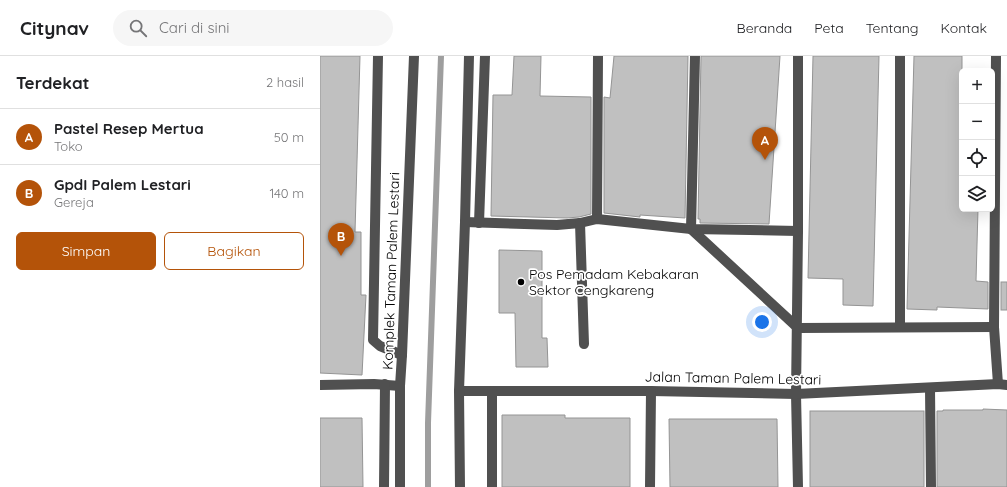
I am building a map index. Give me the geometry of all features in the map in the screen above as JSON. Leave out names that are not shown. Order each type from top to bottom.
[{"type":"street","points":[[378,56],[373,340],[380,346],[402,355]]},
{"type":"street","name":"Komplek Taman Palem Lestari","points":[[400,487],[400,386],[414,56]]},
{"type":"street","points":[[460,487],[459,391],[469,56]]},
{"type":"street","points":[[479,223],[485,56]]},
{"type":"street","points":[[597,219],[598,56]]},
{"type":"street","points":[[695,56],[691,230],[798,328],[994,327]]},
{"type":"street","points":[[798,56],[798,328],[796,348],[798,487]]},
{"type":"street","points":[[900,56],[900,327]]},
{"type":"street","points":[[996,56],[994,327],[1002,385]]},
{"type":"street","points":[[465,222],[557,225],[580,223],[597,219],[691,230],[798,231]]},
{"type":"street","points":[[580,223],[584,344]]},
{"type":"street","points":[[320,385],[385,384],[400,386]]},
{"type":"street","points":[[384,487],[385,384]]},
{"type":"street","name":"Jalan Taman Palem Lestari","points":[[459,391],[651,391],[796,394],[1002,385]]},
{"type":"street","points":[[930,388],[931,487]]},
{"type":"street","points":[[492,391],[492,487]]},
{"type":"street","points":[[650,487],[651,391]]},
{"type":"building","points":[[320,56],[360,56],[355,232],[361,232],[361,295],[366,295],[362,375],[320,373]]},
{"type":"building","points":[[514,56],[541,56],[540,96],[591,97],[591,214],[567,218],[491,216],[493,95],[512,95]]},
{"type":"building","points":[[614,56],[688,56],[685,218],[640,215],[640,217],[604,213],[604,97],[610,98]]},
{"type":"building","points":[[701,56],[780,56],[769,224],[700,223],[700,219],[698,219]]},
{"type":"building","points":[[813,56],[879,56],[873,306],[843,305],[843,279],[808,278]]},
{"type":"building","points":[[914,56],[962,56],[962,68],[959,68],[959,212],[978,212],[976,281],[988,282],[988,309],[937,307],[937,310],[907,309]]},
{"type":"building","name":"Pos Pemadam Kebakaran Sektor Cengkareng","points":[[499,250],[542,251],[542,338],[547,338],[548,367],[516,367],[515,313],[499,313]]},
{"type":"building","points":[[1001,282],[1007,282],[1007,310],[1001,310]]},
{"type":"building","points":[[983,409],[1007,410],[1007,487],[937,487],[937,411]]},
{"type":"building","points":[[810,411],[924,411],[924,487],[810,487]]},
{"type":"building","points":[[502,415],[565,415],[565,418],[630,418],[630,487],[502,487]]},
{"type":"building","points":[[320,418],[362,418],[363,487],[320,487]]},
{"type":"building","points":[[669,419],[777,419],[778,487],[670,487]]},
{"type":"waterway","points":[[428,487],[428,423],[441,56]]},
{"type":"place","name":"Pastel Resep Mertua","points":[[765,160]]},
{"type":"place","name":"GpdI Palem Lestari","points":[[341,256]]},
{"type":"place","name":"Pos Pemadam Kebakaran Sektor Cengkareng","points":[[521,282]]}]
